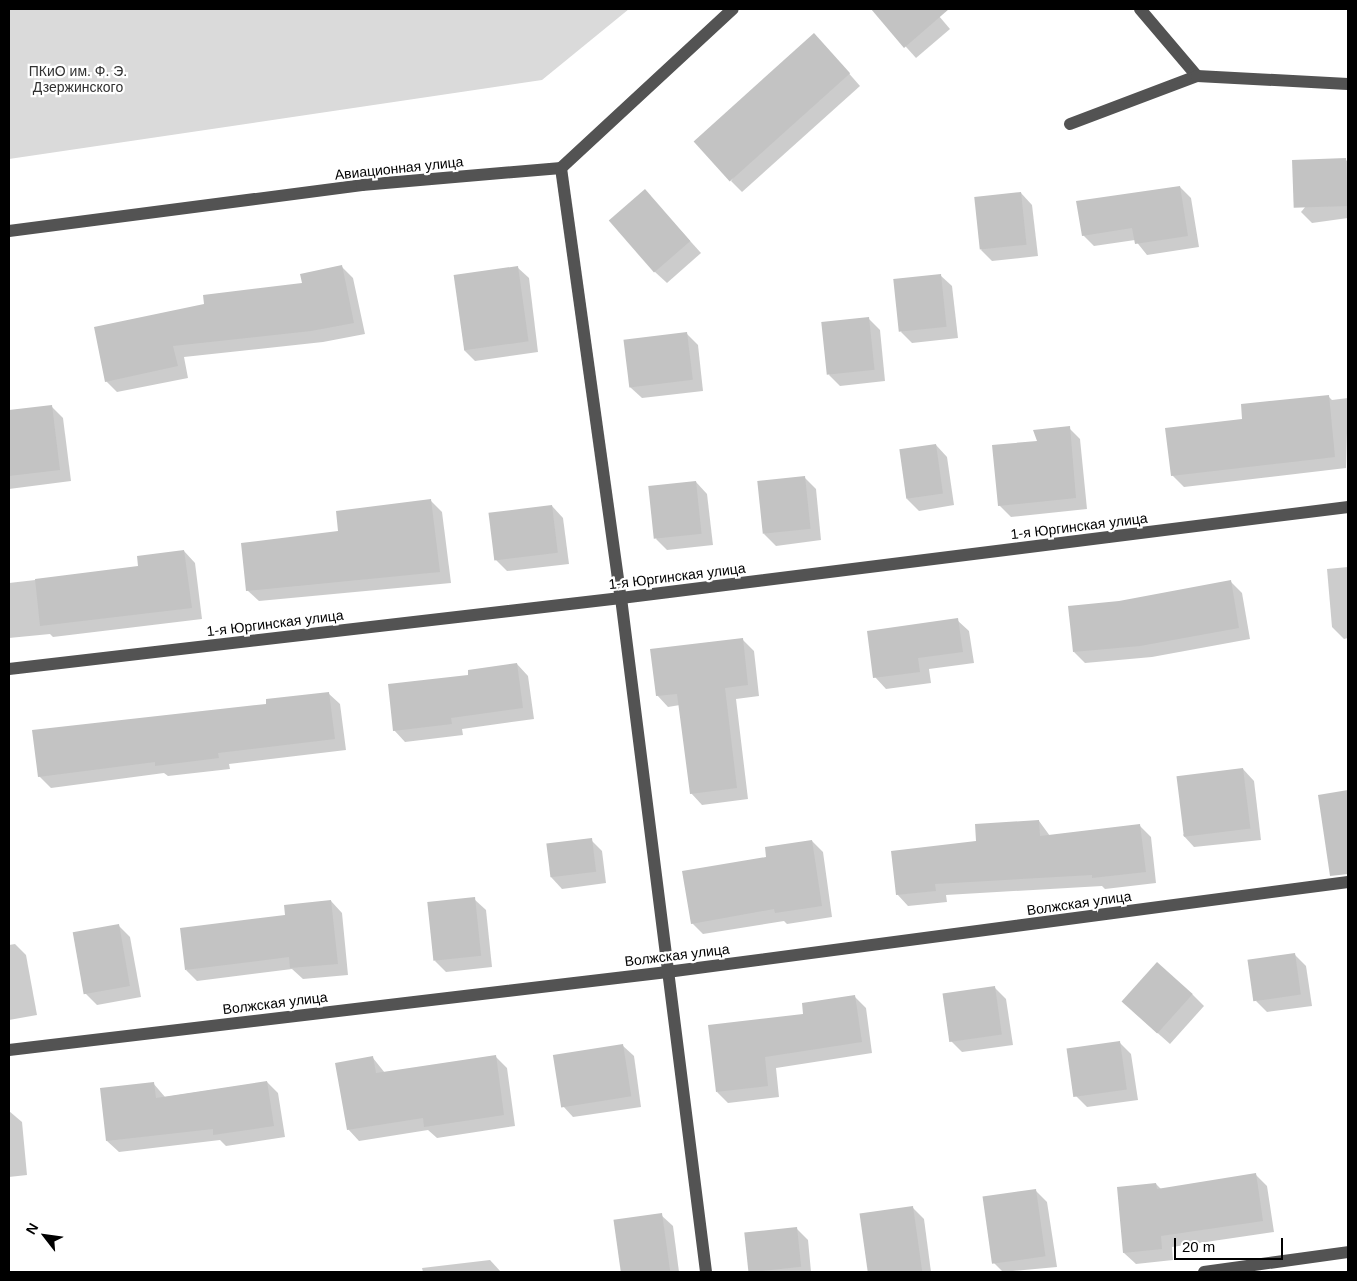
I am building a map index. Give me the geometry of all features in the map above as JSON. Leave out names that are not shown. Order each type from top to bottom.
[{"type":"street","points":[[706,1272],[667,972],[622,598],[561,168],[733,9]]},
{"type":"street","points":[[1140,9],[1197,76]]},
{"type":"street","points":[[1070,124],[1197,76],[1348,84]]},
{"type":"street","name":"Авиационная улица","points":[[9,231],[362,185],[561,168]]},
{"type":"street","name":"1-я Юргинская улица","points":[[9,669],[622,598],[1348,508]]},
{"type":"street","name":"Волжская улица","points":[[9,1050],[667,972],[1348,882]]},
{"type":"street","points":[[1204,1272],[1348,1252]]},
{"type":"green space","name":"ПКиО им. Ф. Э. Дзержинского","points":[[9,9],[629,9],[542,80],[9,159]]},
{"type":"building","points":[[871,9],[949,9],[904,48]]},
{"type":"building","points":[[814,33],[850,73],[730,182],[694,141]]},
{"type":"building","points":[[1346,158],[1348,206],[1294,208],[1292,160]]},
{"type":"building","points":[[1180,186],[1188,236],[1135,244],[1132,228],[1082,236],[1076,201]]},
{"type":"building","points":[[645,189],[690,241],[654,273],[609,220]]},
{"type":"building","points":[[1021,192],[1027,245],[980,250],[974,197]]},
{"type":"building","points":[[342,265],[354,323],[311,331],[173,346],[178,366],[105,382],[94,327],[204,304],[203,295],[302,283],[300,274]]},
{"type":"building","points":[[518,266],[529,341],[464,350],[454,275]]},
{"type":"building","points":[[941,274],[947,327],[899,332],[893,279]]},
{"type":"building","points":[[869,317],[875,370],[827,375],[821,322]]},
{"type":"building","points":[[687,332],[693,380],[629,387],[623,340]]},
{"type":"building","points":[[1329,395],[1335,457],[1171,476],[1165,428],[1242,419],[1241,404]]},
{"type":"building","points":[[52,405],[60,470],[9,476],[9,410]]},
{"type":"building","points":[[1070,426],[1076,498],[998,506],[992,445],[1037,441],[1033,430]]},
{"type":"building","points":[[936,444],[943,494],[906,499],[899,449]]},
{"type":"building","points":[[805,476],[811,529],[763,534],[757,481]]},
{"type":"building","points":[[696,481],[702,534],[654,539],[648,486]]},
{"type":"building","points":[[431,499],[440,572],[246,591],[241,543],[338,531],[336,511]]},
{"type":"building","points":[[552,505],[558,553],[494,560],[488,513]]},
{"type":"building","points":[[184,550],[192,608],[40,626],[35,579],[138,566],[137,556]]},
{"type":"building","points":[[1231,580],[1239,628],[1140,646],[1073,652],[1068,606],[1119,601]]},
{"type":"building","points":[[958,618],[963,652],[918,658],[920,672],[873,678],[867,631]]},
{"type":"building","points":[[743,638],[748,685],[725,688],[737,788],[690,794],[677,694],[656,696],[650,649]]},
{"type":"building","points":[[517,663],[523,708],[451,718],[452,724],[393,731],[388,684],[468,675],[468,670]]},
{"type":"building","points":[[329,692],[335,739],[218,753],[219,758],[155,766],[155,762],[38,777],[32,730],[266,704],[266,699]]},
{"type":"building","points":[[1243,768],[1250,829],[1184,837],[1176,776]]},
{"type":"building","points":[[1348,790],[1348,874],[1330,876],[1318,795]]},
{"type":"building","points":[[1039,820],[1040,836],[1140,824],[1146,872],[1092,878],[1092,875],[935,884],[936,891],[896,895],[891,851],[976,841],[975,824]]},
{"type":"building","points":[[592,838],[596,872],[550,877],[546,844]]},
{"type":"building","points":[[812,840],[822,906],[775,913],[774,909],[691,924],[682,871],[766,857],[765,847]]},
{"type":"building","points":[[475,897],[481,956],[433,961],[427,902]]},
{"type":"building","points":[[331,900],[338,964],[290,968],[289,957],[185,970],[180,928],[285,915],[284,905]]},
{"type":"building","points":[[119,924],[130,986],[84,994],[73,932]]},
{"type":"building","points":[[1295,953],[1301,995],[1253,1001],[1247,960]]},
{"type":"building","points":[[1157,962],[1193,994],[1157,1034],[1122,1001]]},
{"type":"building","points":[[995,986],[1002,1035],[949,1042],[943,993]]},
{"type":"building","points":[[855,995],[862,1042],[765,1057],[768,1086],[716,1092],[708,1025],[803,1014],[802,1003]]},
{"type":"building","points":[[1120,1041],[1127,1090],[1073,1097],[1067,1049]]},
{"type":"building","points":[[623,1044],[631,1096],[561,1107],[553,1055]]},
{"type":"building","points":[[496,1055],[504,1115],[424,1127],[423,1118],[347,1130],[335,1063],[373,1056],[376,1073]]},
{"type":"building","points":[[267,1081],[274,1126],[213,1135],[213,1129],[106,1141],[100,1088],[154,1082],[156,1098]]},
{"type":"building","points":[[1256,1173],[1263,1221],[1161,1236],[1162,1249],[1123,1253],[1117,1187],[1156,1183],[1157,1189]]},
{"type":"building","points":[[1036,1189],[1045,1256],[992,1264],[983,1197]]},
{"type":"building","points":[[913,1206],[922,1272],[868,1272],[860,1214]]},
{"type":"building","points":[[662,1213],[670,1272],[621,1272],[613,1220]]},
{"type":"building","points":[[797,1227],[801,1267],[748,1272],[744,1233]]}]
